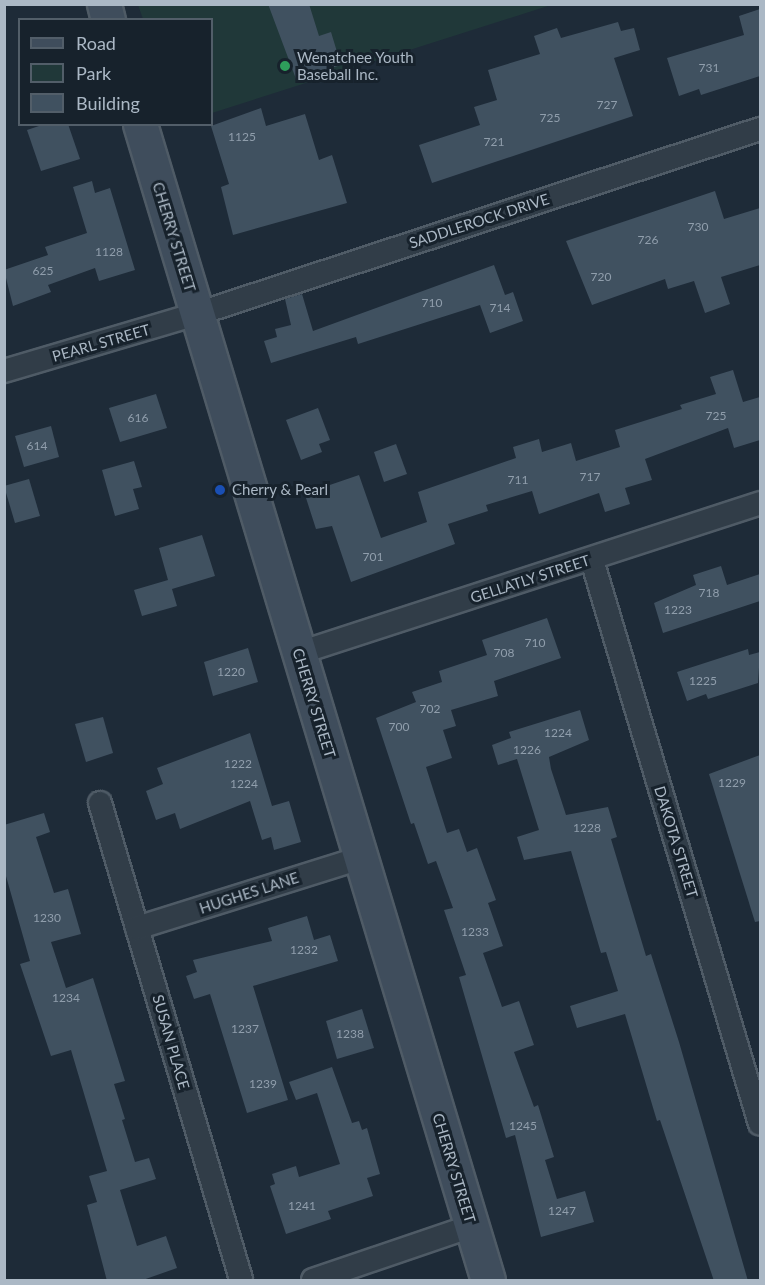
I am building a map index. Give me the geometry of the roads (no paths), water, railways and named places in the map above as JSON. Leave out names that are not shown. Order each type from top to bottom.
[{"type":"main road","name":"CHERRY STREET","points":[[141,126],[489,1281]]},
{"type":"street","name":"SADDLEROCK DRIVE","points":[[197,314],[760,129]]},
{"type":"street","name":"PEARL STREET","points":[[4,371],[197,314]]},
{"type":"street","name":"GELLATLY STREET","points":[[299,653],[592,560],[760,503]]},
{"type":"street","name":"DAKOTA STREET","points":[[592,560],[760,1124]]},
{"type":"street","name":"SUSAN PLACE","points":[[100,803],[241,1281]]},
{"type":"street","name":"HUGHES LANE","points":[[137,928],[360,858]]},
{"type":"street","points":[[313,1281],[472,1226]]},
{"type":"place","name":"Wenatchee Youth Baseball Inc.","points":[[285,66]]},
{"type":"place","name":"Cherry & Pearl","points":[[220,490]]}]
